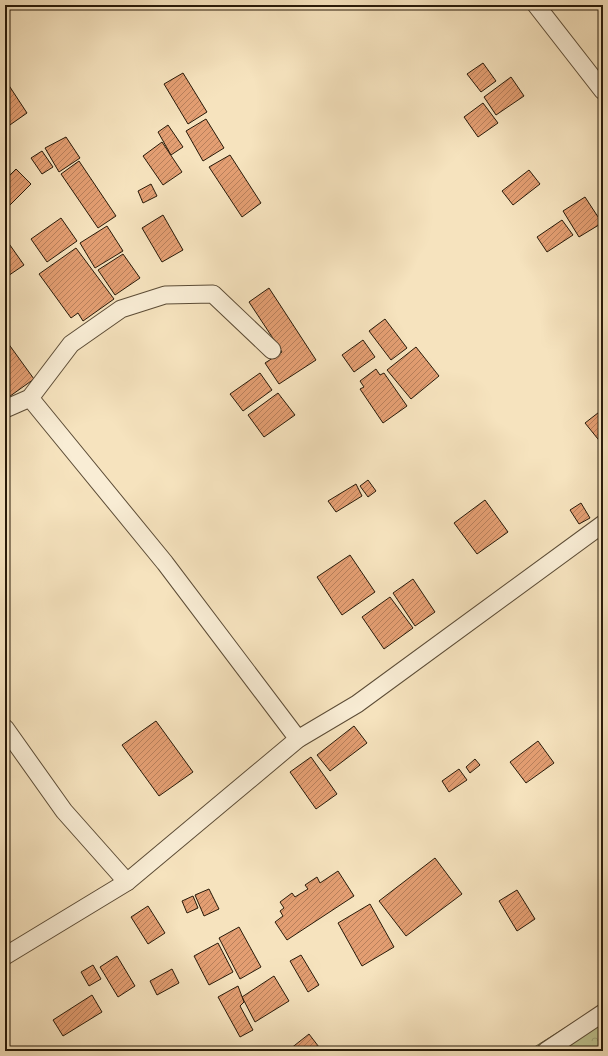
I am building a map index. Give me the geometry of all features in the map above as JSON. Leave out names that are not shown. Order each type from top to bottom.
[{"type":"street","points":[[536,5],[603,91]]},
{"type":"street","points":[[5,409],[30,398],[71,344],[121,309],[165,295],[213,294],[272,350]]},
{"type":"street","points":[[30,398],[165,563],[298,739]]},
{"type":"street","points":[[5,956],[127,882],[298,739],[357,704],[603,524]]},
{"type":"street","points":[[5,728],[64,811],[127,882]]},
{"type":"street","points":[[546,1051],[603,1013]]},
{"type":"green space","points":[[603,1004],[603,1051],[528,1051]]},
{"type":"building","points":[[483,63],[496,81],[481,92],[467,74]]},
{"type":"building","points":[[183,73],[207,112],[188,124],[164,84]]},
{"type":"building","points":[[511,77],[524,96],[496,115],[484,97]]},
{"type":"building","points":[[8,84],[27,113],[7,127],[5,124],[5,85]]},
{"type":"building","points":[[483,103],[498,123],[478,137],[464,117]]},
{"type":"building","points":[[206,119],[224,148],[203,161],[186,131]]},
{"type":"building","points":[[168,125],[183,147],[171,155],[158,132]]},
{"type":"building","points":[[66,137],[80,158],[59,172],[45,148]]},
{"type":"building","points":[[162,142],[182,172],[163,185],[143,156]]},
{"type":"building","points":[[42,151],[53,167],[42,174],[31,158]]},
{"type":"building","points":[[230,155],[261,203],[242,217],[209,167]]},
{"type":"building","points":[[79,161],[116,216],[98,228],[61,174]]},
{"type":"building","points":[[16,169],[31,184],[7,208],[5,206],[5,180]]},
{"type":"building","points":[[529,170],[540,184],[513,205],[502,191]]},
{"type":"building","points":[[151,184],[157,196],[143,203],[138,191]]},
{"type":"building","points":[[585,197],[602,223],[579,237],[563,211]]},
{"type":"building","points":[[163,215],[183,250],[162,262],[142,228]]},
{"type":"building","points":[[61,218],[77,241],[47,262],[31,239]]},
{"type":"building","points":[[562,220],[573,235],[547,252],[537,237]]},
{"type":"building","points":[[107,226],[123,251],[95,268],[80,243]]},
{"type":"building","points":[[5,238],[24,265],[5,278]]},
{"type":"building","points":[[76,248],[114,299],[83,321],[78,313],[71,318],[39,274]]},
{"type":"building","points":[[123,254],[140,278],[115,295],[98,270]]},
{"type":"building","points":[[269,288],[316,360],[279,384],[265,363],[282,352],[249,302]]},
{"type":"building","points":[[385,319],[407,348],[391,360],[369,331]]},
{"type":"building","points":[[5,339],[34,379],[6,399],[5,397]]},
{"type":"building","points":[[363,340],[375,357],[354,372],[342,355]]},
{"type":"building","points":[[416,347],[439,376],[411,399],[387,370]]},
{"type":"building","points":[[376,369],[380,375],[384,373],[407,406],[383,423],[360,389],[364,387],[360,381]]},
{"type":"building","points":[[260,373],[272,390],[243,411],[230,394]]},
{"type":"building","points":[[278,393],[295,415],[264,437],[248,415]]},
{"type":"building","points":[[603,409],[603,444],[602,444],[585,423]]},
{"type":"building","points":[[368,480],[376,491],[368,497],[360,486]]},
{"type":"building","points":[[356,484],[362,496],[336,512],[328,501]]},
{"type":"building","points":[[485,500],[508,532],[477,554],[454,523]]},
{"type":"building","points":[[581,503],[590,518],[579,524],[570,510]]},
{"type":"building","points":[[350,555],[375,592],[342,615],[317,577]]},
{"type":"building","points":[[413,579],[435,612],[415,626],[393,593]]},
{"type":"building","points":[[390,597],[413,628],[384,649],[362,617]]},
{"type":"building","points":[[156,721],[193,772],[159,796],[122,745]]},
{"type":"building","points":[[354,726],[367,743],[330,771],[317,755]]},
{"type":"building","points":[[538,741],[554,763],[526,783],[510,762]]},
{"type":"building","points":[[311,757],[337,794],[316,809],[290,772]]},
{"type":"building","points":[[475,759],[480,765],[470,773],[466,767]]},
{"type":"building","points":[[459,769],[467,780],[449,792],[442,781]]},
{"type":"building","points":[[435,858],[462,894],[406,936],[379,901]]},
{"type":"building","points":[[338,871],[354,896],[287,940],[275,922],[283,916],[280,911],[284,908],[280,902],[292,893],[295,897],[308,889],[305,885],[317,877],[320,883]]},
{"type":"building","points":[[209,889],[219,909],[204,916],[195,895]]},
{"type":"building","points":[[517,890],[535,919],[517,931],[499,901]]},
{"type":"building","points":[[193,896],[198,908],[187,913],[182,901]]},
{"type":"building","points":[[370,904],[394,947],[362,966],[338,923]]},
{"type":"building","points":[[148,906],[165,933],[148,944],[131,917]]},
{"type":"building","points":[[239,927],[261,967],[240,979],[219,938]]},
{"type":"building","points":[[218,943],[233,972],[209,985],[194,956]]},
{"type":"building","points":[[301,955],[319,985],[308,992],[290,961]]},
{"type":"building","points":[[117,956],[135,986],[118,997],[100,967]]},
{"type":"building","points":[[93,965],[101,979],[89,986],[81,972]]},
{"type":"building","points":[[172,969],[179,983],[157,995],[150,981]]},
{"type":"building","points":[[274,976],[289,1001],[255,1022],[242,997]]},
{"type":"building","points":[[238,986],[244,1002],[240,1006],[253,1030],[240,1037],[218,997]]},
{"type":"building","points":[[92,995],[102,1012],[63,1036],[53,1020]]},
{"type":"building","points":[[309,1034],[322,1051],[291,1051],[290,1049]]},
{"type":"building","points":[[27,1047],[30,1051],[21,1051]]}]
